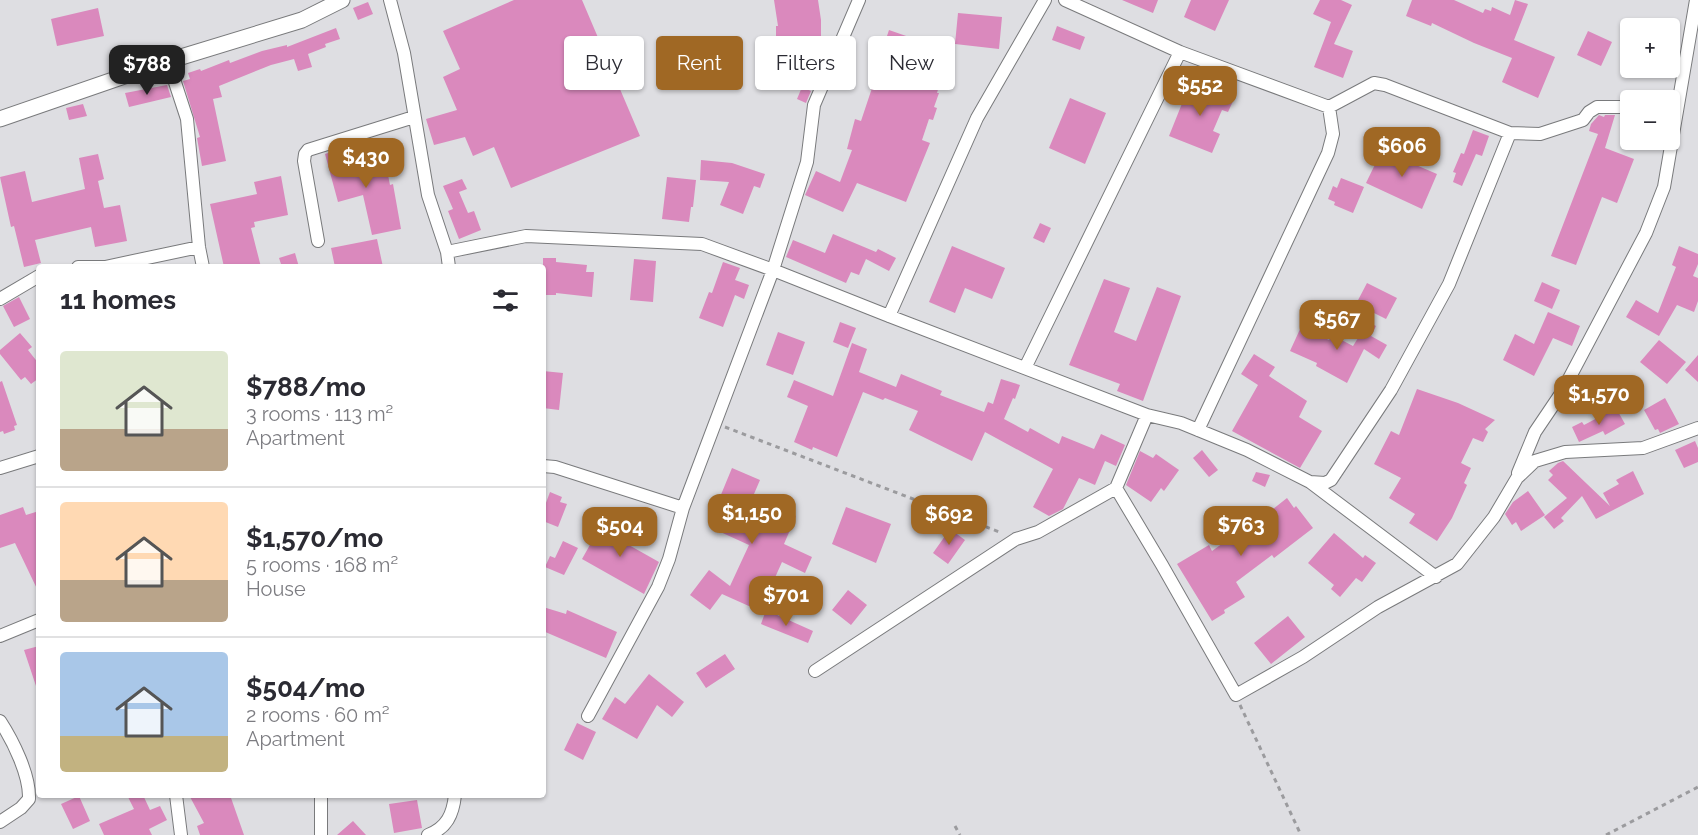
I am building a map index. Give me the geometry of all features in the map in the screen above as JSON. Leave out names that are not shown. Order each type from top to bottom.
[{"type":"street","points":[[0,119],[168,61],[302,20],[342,0]]},
{"type":"street","points":[[390,0],[404,53],[428,195],[447,252],[448,264]]},
{"type":"street","points":[[588,716],[658,587],[669,559],[683,508],[773,270],[807,162],[814,105],[859,0]]},
{"type":"street","points":[[889,316],[977,118],[1045,0]]},
{"type":"street","points":[[1065,0],[1180,52],[1329,107],[1374,83],[1385,85],[1510,133],[1540,134],[1583,120],[1597,107],[1620,107]]},
{"type":"street","points":[[1677,90],[1696,0]]},
{"type":"street","points":[[1026,368],[1180,52]]},
{"type":"street","points":[[168,61],[188,119],[202,264]]},
{"type":"street","points":[[1198,430],[1328,153],[1334,134],[1329,107]]},
{"type":"street","points":[[318,241],[304,161],[305,153],[308,150],[414,117]]},
{"type":"street","points":[[1310,482],[1325,483],[1331,480],[1391,390],[1449,284],[1510,133]]},
{"type":"street","points":[[1116,488],[1236,695],[1303,657],[1378,607],[1436,577],[1457,564],[1494,517],[1517,478],[1535,432],[1562,392],[1646,233],[1664,187],[1669,150]]},
{"type":"street","points":[[447,252],[526,236],[702,244],[1147,415],[1181,423],[1247,450],[1310,482],[1436,577]]},
{"type":"street","points":[[119,264],[199,247]]},
{"type":"street","points":[[0,299],[36,278]]},
{"type":"street","points":[[815,671],[1016,539],[1038,532],[1116,488],[1147,415]]},
{"type":"street","points":[[1517,478],[1535,461],[1565,452],[1643,448],[1698,428]]},
{"type":"street","points":[[0,468],[36,457]]},
{"type":"street","points":[[546,466],[555,467],[683,508]]},
{"type":"street","points":[[0,636],[36,621]]},
{"type":"street","points":[[0,721],[8,734],[30,786],[29,799],[21,808],[0,822]]},
{"type":"street","points":[[176,798],[182,835]]},
{"type":"street","points":[[321,798],[321,835]]},
{"type":"street","points":[[428,835],[437,832],[453,813],[455,798]]},
{"type":"path","points":[[715,423],[1016,539]]},
{"type":"path","points":[[1236,695],[1301,835]]},
{"type":"path","points":[[1606,835],[1698,787]]},
{"type":"path","points":[[955,826],[960,835]]},
{"type":"building","points":[[514,0],[582,0],[597,36],[564,36],[564,90],[620,90],[640,136],[511,188],[494,147],[473,156],[465,137],[434,145],[426,119],[457,110],[443,77],[460,69],[443,31]]},
{"type":"building","points":[[774,0],[818,0],[821,36],[776,36],[776,26],[778,26]]},
{"type":"building","points":[[1122,0],[1158,0],[1153,13]]},
{"type":"building","points":[[1191,0],[1229,0],[1215,31],[1184,17]]},
{"type":"building","points":[[1320,0],[1341,0],[1352,5],[1334,44],[1353,51],[1343,78],[1314,67],[1331,22],[1313,14]]},
{"type":"building","points":[[1412,0],[1454,0],[1483,13],[1485,9],[1491,11],[1492,7],[1510,15],[1515,0],[1528,4],[1514,40],[1555,57],[1538,98],[1502,82],[1512,58],[1432,23],[1431,26],[1406,16]]},
{"type":"building","points":[[368,2],[373,14],[358,20],[353,8]]},
{"type":"building","points":[[98,8],[104,36],[57,46],[51,19]]},
{"type":"building","points":[[958,13],[1002,17],[999,49],[955,44]]},
{"type":"building","points":[[1057,26],[1085,37],[1080,50],[1052,40]]},
{"type":"building","points":[[336,28],[340,39],[325,44],[326,47],[308,54],[312,67],[298,71],[294,59],[271,65],[219,86],[222,97],[213,99],[226,161],[202,166],[197,138],[200,137],[183,81],[190,79],[188,73],[200,69],[201,71],[229,60],[230,63],[262,51],[287,45],[287,47]]},
{"type":"building","points":[[889,30],[906,36],[887,36]]},
{"type":"building","points":[[1588,31],[1612,42],[1601,66],[1577,55]]},
{"type":"building","points":[[1191,81],[1234,99],[1228,112],[1222,110],[1213,131],[1220,134],[1212,153],[1169,136]]},
{"type":"building","points":[[167,85],[171,97],[129,107],[125,93]]},
{"type":"building","points":[[801,90],[811,91],[806,103],[797,99]]},
{"type":"building","points":[[871,90],[938,90],[934,107],[937,108],[933,120],[929,119],[922,140],[930,143],[906,202],[857,183],[843,212],[805,195],[816,171],[840,182],[852,150],[847,149],[855,119],[861,121]]},
{"type":"building","points":[[1070,98],[1106,113],[1085,164],[1049,148]]},
{"type":"building","points":[[83,104],[87,116],[69,120],[66,108]]},
{"type":"building","points":[[1599,115],[1604,117],[1615,115],[1605,148],[1634,159],[1617,203],[1602,197],[1576,265],[1551,256],[1598,134],[1589,131],[1591,124]]},
{"type":"building","points":[[1473,130],[1489,136],[1482,156],[1476,154],[1462,186],[1453,182],[1456,173],[1453,172],[1461,153],[1464,154]]},
{"type":"building","points":[[348,146],[355,166],[385,160],[390,185],[393,184],[401,229],[372,235],[363,195],[338,202],[325,154]]},
{"type":"building","points":[[1384,146],[1411,159],[1409,162],[1437,174],[1422,209],[1366,183]]},
{"type":"building","points":[[98,154],[104,179],[98,181],[104,208],[120,205],[127,241],[95,247],[91,227],[35,240],[41,263],[24,267],[14,226],[11,227],[0,177],[25,171],[32,202],[85,189],[79,158]]},
{"type":"building","points":[[701,160],[732,163],[765,174],[760,188],[754,186],[743,214],[720,205],[729,182],[700,180]]},
{"type":"building","points":[[281,176],[288,215],[254,222],[255,227],[251,228],[260,264],[223,264],[210,204],[257,194],[254,182]]},
{"type":"building","points":[[667,177],[696,180],[689,222],[662,219]]},
{"type":"building","points":[[1341,178],[1364,187],[1353,213],[1334,205],[1335,202],[1328,199],[1333,186],[1337,188]]},
{"type":"building","points":[[462,179],[467,189],[459,192],[468,213],[474,211],[481,230],[459,239],[448,211],[453,209],[443,186]]},
{"type":"building","points":[[1040,223],[1051,228],[1044,243],[1033,238]]},
{"type":"building","points":[[833,234],[876,252],[878,249],[896,258],[889,271],[866,259],[859,275],[851,272],[846,283],[786,257],[793,240],[825,253]]},
{"type":"building","points":[[377,239],[382,264],[334,264],[331,248]]},
{"type":"building","points":[[952,246],[1005,268],[992,299],[965,288],[955,313],[929,302]]},
{"type":"building","points":[[1679,246],[1698,254],[1698,264],[1693,276],[1698,278],[1698,301],[1694,312],[1677,305],[1659,336],[1626,317],[1636,300],[1658,313],[1676,267],[1672,265]]},
{"type":"building","points":[[295,253],[298,264],[281,264],[279,258]]},
{"type":"building","points":[[543,258],[556,258],[556,262],[587,265],[586,272],[594,272],[592,297],[556,293],[556,295],[546,295],[546,264],[543,264]]},
{"type":"building","points":[[634,259],[656,261],[653,302],[630,300]]},
{"type":"building","points":[[723,262],[740,268],[735,280],[749,285],[744,299],[735,295],[723,327],[699,318],[709,292],[712,293]]},
{"type":"building","points":[[1104,279],[1130,288],[1114,332],[1136,341],[1157,287],[1181,296],[1143,401],[1117,391],[1120,384],[1069,365]]},
{"type":"building","points":[[1542,282],[1560,290],[1552,309],[1534,301]]},
{"type":"building","points":[[1367,283],[1397,298],[1386,319],[1356,304]]},
{"type":"building","points":[[19,297],[30,319],[14,327],[3,306]]},
{"type":"building","points":[[1548,312],[1580,326],[1572,346],[1553,338],[1534,376],[1503,360],[1515,334],[1534,344]]},
{"type":"building","points":[[840,322],[856,328],[848,348],[833,342]]},
{"type":"building","points":[[1368,322],[1376,326],[1371,336],[1387,345],[1379,359],[1364,349],[1347,383],[1316,366],[1317,363],[1290,351],[1301,327],[1329,340],[1332,335],[1353,346]]},
{"type":"building","points":[[778,332],[805,342],[793,375],[766,365]]},
{"type":"building","points":[[20,333],[32,347],[28,350],[36,360],[36,380],[31,384],[25,377],[21,380],[0,354],[0,350]]},
{"type":"building","points":[[1659,340],[1686,362],[1667,384],[1640,362]]},
{"type":"building","points":[[852,343],[867,349],[859,372],[896,387],[901,374],[942,391],[940,395],[984,412],[988,402],[993,404],[1001,379],[1020,385],[1004,419],[1028,432],[1030,428],[1059,444],[1062,436],[1094,449],[1101,434],[1125,445],[1116,466],[1105,461],[1095,485],[1079,478],[1063,509],[1049,516],[1033,507],[1053,469],[985,432],[972,461],[909,430],[918,411],[885,398],[883,400],[863,392],[837,457],[794,442],[808,406],[787,397],[794,380],[833,396]]},
{"type":"building","points":[[1254,354],[1275,367],[1269,376],[1307,401],[1299,417],[1322,431],[1300,468],[1232,431],[1258,385],[1241,374]]},
{"type":"building","points":[[1698,355],[1698,382],[1685,370]]},
{"type":"building","points":[[546,371],[563,373],[559,410],[546,408]]},
{"type":"building","points":[[2,381],[17,425],[14,426],[15,430],[4,434],[3,431],[0,432],[0,382]]},
{"type":"building","points":[[1417,389],[1458,403],[1495,420],[1485,429],[1488,432],[1483,442],[1473,438],[1461,463],[1471,468],[1464,483],[1467,485],[1452,518],[1437,541],[1409,523],[1415,514],[1389,498],[1401,478],[1374,464],[1391,431],[1399,435]]},
{"type":"building","points":[[1665,398],[1679,424],[1660,433],[1658,429],[1655,430],[1644,410]]},
{"type":"building","points":[[1616,408],[1625,424],[1605,435],[1603,431],[1579,442],[1572,427],[1582,422],[1584,425]]},
{"type":"building","points":[[1695,441],[1698,448],[1698,462],[1684,468],[1675,450]]},
{"type":"building","points":[[1202,450],[1218,470],[1209,477],[1193,458]]},
{"type":"building","points":[[1140,451],[1153,458],[1156,454],[1179,470],[1164,491],[1161,488],[1151,502],[1126,485]]},
{"type":"building","points":[[1563,461],[1610,506],[1603,493],[1619,484],[1616,480],[1633,471],[1644,494],[1596,519],[1582,496],[1561,518],[1564,521],[1554,529],[1544,517],[1567,498],[1548,480],[1553,475],[1549,471]]},
{"type":"building","points":[[732,468],[760,480],[754,494],[781,505],[780,509],[796,516],[784,544],[812,557],[805,573],[782,562],[760,611],[722,594],[710,610],[690,595],[709,570],[730,586],[749,545],[716,530],[730,501],[720,497]]},
{"type":"building","points":[[1256,472],[1270,475],[1265,487],[1252,481]]},
{"type":"building","points":[[1528,491],[1545,515],[1521,531],[1516,522],[1512,525],[1505,514],[1513,502]]},
{"type":"building","points":[[550,492],[562,497],[560,502],[567,504],[558,527],[546,522],[546,503]]},
{"type":"building","points":[[1287,498],[1313,528],[1274,558],[1272,555],[1236,582],[1245,597],[1224,610],[1225,613],[1212,621],[1177,564],[1209,545],[1212,551],[1251,523],[1249,528]]},
{"type":"building","points":[[23,507],[26,515],[36,512],[36,587],[15,543],[0,548],[0,515]]},
{"type":"building","points":[[846,507],[891,524],[876,563],[832,544]]},
{"type":"building","points":[[604,520],[625,531],[620,540],[659,562],[644,594],[582,559]]},
{"type":"building","points":[[950,529],[965,540],[948,564],[933,553]]},
{"type":"building","points":[[1334,533],[1363,558],[1365,555],[1376,563],[1362,582],[1356,578],[1340,597],[1331,589],[1334,585],[1308,563]]},
{"type":"building","points":[[563,541],[578,548],[564,575],[546,567],[550,556],[555,558]]},
{"type":"building","points":[[848,590],[867,605],[851,625],[832,610]]},
{"type":"building","points":[[546,608],[566,614],[567,610],[617,632],[606,658],[546,632]]},
{"type":"building","points":[[766,610],[813,631],[808,643],[761,624]]},
{"type":"building","points":[[1288,616],[1305,637],[1271,664],[1254,643]]},
{"type":"building","points":[[36,647],[36,686],[24,650]]},
{"type":"building","points":[[725,654],[735,669],[706,688],[696,673]]},
{"type":"building","points":[[649,674],[684,702],[672,717],[657,705],[637,739],[602,719],[615,697],[625,704]]},
{"type":"building","points":[[577,723],[596,732],[583,760],[564,750]]},
{"type":"building","points":[[80,798],[90,821],[73,829],[61,804]]},
{"type":"building","points":[[128,798],[144,798],[150,810],[160,806],[167,820],[149,829],[152,835],[104,835],[99,824],[134,809]]},
{"type":"building","points":[[191,798],[231,798],[244,835],[200,835],[197,826],[204,823]]},
{"type":"building","points":[[417,800],[422,828],[394,833],[389,804]]},
{"type":"building","points":[[353,821],[366,835],[337,835]]}]
